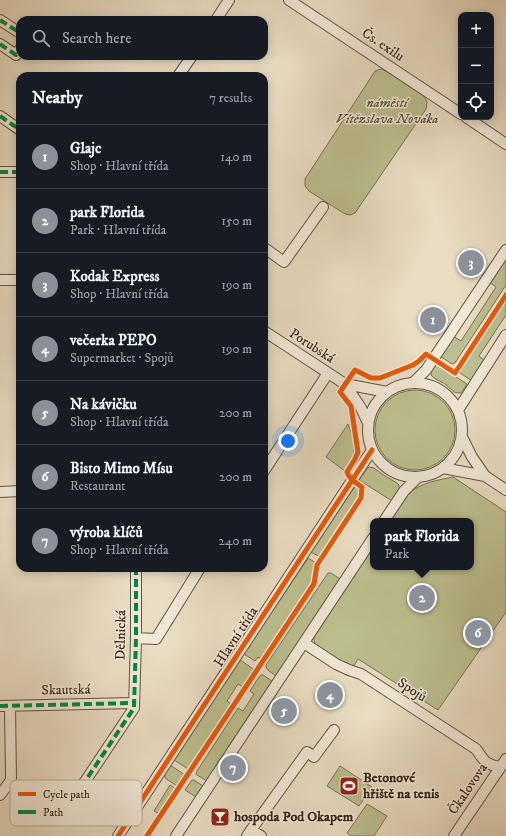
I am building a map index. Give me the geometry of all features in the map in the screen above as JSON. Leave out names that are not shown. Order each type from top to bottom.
[{"type":"street","points":[[219,16],[229,0]]},
{"type":"street","name":"Čs. exilu","points":[[289,0],[458,112]]},
{"type":"street","points":[[0,20],[16,30]]},
{"type":"street","points":[[0,44],[16,55]]},
{"type":"street","points":[[181,72],[189,60]]},
{"type":"street","points":[[1,118],[16,127]]},
{"type":"street","points":[[471,120],[506,144]]},
{"type":"street","points":[[0,172],[16,172]]},
{"type":"street","points":[[268,250],[284,262],[323,207]]},
{"type":"street","points":[[413,383],[426,370],[506,250]]},
{"type":"street","points":[[0,280],[16,280]]},
{"type":"street","name":"Porubská","points":[[268,334],[345,384],[387,392]]},
{"type":"street","points":[[458,410],[506,336]]},
{"type":"street","points":[[268,465],[328,373]]},
{"type":"street","points":[[413,383],[431,385],[447,395],[458,410],[463,428],[460,446],[456,455],[450,462],[435,473],[418,478],[399,475],[383,465],[372,450],[368,432],[368,423],[371,414],[380,398],[395,387],[413,383]]},
{"type":"street","name":"Porubská","points":[[345,384],[361,408],[368,423]]},
{"type":"street","points":[[462,437],[474,461],[485,476],[506,490]]},
{"type":"street","name":"Hlavní třída","points":[[142,800],[372,450]]},
{"type":"street","points":[[443,468],[485,476]]},
{"type":"street","points":[[386,518],[404,491],[418,478]]},
{"type":"street","points":[[0,492],[16,492]]},
{"type":"street","points":[[179,835],[370,543]]},
{"type":"street","name":"Dělnická","points":[[134,703],[136,572]]},
{"type":"street","points":[[136,638],[156,639],[198,572]]},
{"type":"street","name":"Spojů","points":[[304,643],[336,664],[362,674],[476,749],[483,760],[490,765],[500,768]]},
{"type":"street","points":[[86,780],[134,708],[134,703]]},
{"type":"street","name":"Skautská","points":[[5,706],[134,703]]},
{"type":"street","points":[[5,706],[10,780]]},
{"type":"street","points":[[261,836],[249,833],[307,752],[314,757],[334,730]]},
{"type":"street","name":"Čkalovova","points":[[454,836],[506,759]]},
{"type":"street","points":[[0,795],[10,781]]},
{"type":"street","name":"Hlavní třída","points":[[118,836],[125,826]]},
{"type":"green space","name":"náměstí Vítězslava Nováka","points":[[381,69],[424,96],[427,102],[426,109],[355,213],[350,215],[345,214],[309,191],[305,186],[305,179],[375,71]]},
{"type":"green space","points":[[506,256],[506,285],[455,363],[452,364],[440,356],[453,336],[461,341],[496,287],[489,282]]},
{"type":"green space","points":[[506,299],[506,315],[479,356],[484,360],[471,380],[460,373],[461,367]]},
{"type":"green space","points":[[436,364],[467,384],[461,393],[454,392],[431,375],[431,371]]},
{"type":"green space","points":[[407,390],[423,390],[444,401],[455,422],[455,438],[444,459],[423,470],[407,470],[393,464],[386,459],[381,452],[375,438],[375,422],[381,408],[386,401],[393,396]]},
{"type":"green space","points":[[348,424],[354,439],[354,456],[345,471],[326,457]]},
{"type":"green space","points":[[369,467],[374,468],[399,485],[399,489],[392,501],[359,480]]},
{"type":"green space","points":[[453,477],[506,512],[506,612],[438,710],[358,659],[354,666],[349,667],[315,644],[314,637],[370,552],[370,570],[474,570],[474,518],[392,518],[408,494],[413,490],[429,482]]},
{"type":"green space","points":[[355,486],[360,488],[359,496],[320,557],[311,552]]},
{"type":"green space","points":[[308,558],[316,563],[312,582],[261,659],[258,657],[255,661],[244,654]]},
{"type":"green space","points":[[328,573],[331,573],[340,579],[276,676],[268,670],[266,665]]},
{"type":"green space","points":[[240,660],[252,668],[252,673],[243,687],[238,684],[227,701],[231,704],[188,769],[174,760]]},
{"type":"green space","points":[[261,675],[272,681],[207,781],[196,774],[197,771],[238,708],[243,711],[254,694],[250,691]]},
{"type":"green space","points":[[170,765],[185,775],[177,786],[165,778]]},
{"type":"green space","name":"Betonové hřiště na tenis","points":[[340,766],[372,787],[359,806],[327,786]]},
{"type":"green space","points":[[192,780],[203,786],[196,797],[185,790]]},
{"type":"green space","points":[[170,785],[176,789],[159,814],[154,811]]},
{"type":"green space","points":[[367,804],[387,816],[374,836],[351,836],[347,833]]},
{"type":"marked path","points":[[0,20],[16,30]]},
{"type":"marked path","points":[[0,44],[16,55]]},
{"type":"marked path","points":[[0,116],[16,127]]},
{"type":"marked path","points":[[0,172],[16,172]]},
{"type":"marked path","points":[[86,780],[134,708],[136,572]]},
{"type":"marked path","points":[[0,706],[133,703]]},
{"type":"cycle path","points":[[147,836],[314,584],[317,565],[361,498],[362,487],[351,479],[347,472],[358,452],[351,406],[340,392],[355,370],[371,378],[380,378],[413,365],[426,354],[455,373],[506,295]]},
{"type":"cycle path","points":[[142,800],[372,450]]},
{"type":"cycle path","points":[[118,836],[125,826]]},
{"type":"place","name":"Kodak Express","points":[[471,263]]},
{"type":"place","name":"Glajc","points":[[433,320]]},
{"type":"place","name":"park Florida","points":[[422,598]]},
{"type":"place","name":"Bisto Mimo Mísu","points":[[478,633]]},
{"type":"place","name":"večerka PEPO","points":[[330,695]]},
{"type":"place","name":"Na kávičku","points":[[284,711]]},
{"type":"place","name":"výroba klíčů","points":[[233,768]]},
{"type":"place","name":"Betonové hřiště na tenis","points":[[349,786]]},
{"type":"place","name":"hospoda Pod Okapem","points":[[220,817]]}]
